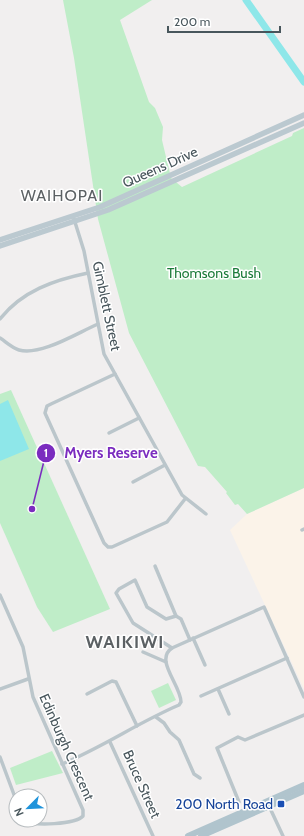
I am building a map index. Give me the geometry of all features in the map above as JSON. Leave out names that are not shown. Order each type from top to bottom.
[{"type":"main road","name":"Queens Drive","points":[[0,246],[74,219],[304,114]]},
{"type":"main road","name":"Queens Drive","points":[[0,240],[119,206],[304,123]]},
{"type":"main road","points":[[234,147],[237,154]]},
{"type":"main road","points":[[201,836],[304,785]]},
{"type":"main road","points":[[188,836],[304,791]]},
{"type":"street","name":"Gimblett Street","points":[[74,219],[84,251],[104,354],[185,499],[206,514]]},
{"type":"street","points":[[0,317],[16,302],[30,292],[54,281],[88,273]]},
{"type":"street","points":[[0,338],[18,350],[30,351],[43,348],[98,324]]},
{"type":"street","points":[[115,374],[47,406],[45,413],[104,543],[108,547],[112,547],[168,522],[185,499]]},
{"type":"street","points":[[109,433],[139,418]]},
{"type":"street","points":[[133,482],[165,465]]},
{"type":"street","points":[[154,566],[176,616],[181,619],[205,665]]},
{"type":"street","points":[[172,648],[133,623],[116,593],[119,589],[135,580],[147,607],[166,619],[176,616]]},
{"type":"street","points":[[0,595],[23,647],[28,679]]},
{"type":"street","points":[[62,764],[110,742],[181,702],[180,694],[166,662],[166,653],[172,648],[264,607],[304,697]]},
{"type":"street","points":[[143,652],[166,662]]},
{"type":"street","points":[[201,696],[287,658]]},
{"type":"street","name":"Edinburgh Crescent","points":[[0,689],[28,679],[33,697],[81,806],[83,816],[77,821],[48,823]]},
{"type":"street","points":[[87,694],[112,681],[116,682],[137,726]]},
{"type":"street","points":[[218,689],[229,714]]},
{"type":"street","points":[[239,802],[217,748],[238,738],[247,740],[304,714]]},
{"type":"street","points":[[156,716],[164,722],[170,732],[179,740],[194,774],[200,778]]},
{"type":"street","name":"Bruce Street","points":[[110,742],[153,836]]},
{"type":"street","points":[[0,757],[12,788]]},
{"type":"street","points":[[268,804],[283,836]]},
{"type":"shaded area","points":[[304,488],[304,689],[230,530],[247,514]]},
{"type":"green space","name":"Thomsons Bush","points":[[63,0],[152,0],[120,20],[149,102],[155,108],[163,127],[162,140],[171,178],[182,187],[292,136],[293,133],[304,128],[304,488],[247,514],[238,504],[235,505],[226,493],[227,492],[205,467],[198,466],[129,333],[98,219],[74,58]]},
{"type":"green space","points":[[11,390],[110,609],[53,632],[37,607],[0,523],[0,394]]},
{"type":"green space","points":[[168,683],[176,700],[159,708],[151,691]]},
{"type":"green space","points":[[52,751],[63,773],[16,785],[10,768]]},
{"type":"water","points":[[8,400],[29,449],[0,461],[0,404]]},
{"type":"waterway","points":[[246,0],[304,82]]},
{"type":"place","name":"Myers Reserve","points":[[32,509]]},
{"type":"place","name":"200 North Road","points":[[281,804]]},
{"type":"district","name":"WAIHOPAI","points":[[62,195]]},
{"type":"district","name":"WAIKIWI","points":[[125,642]]}]
